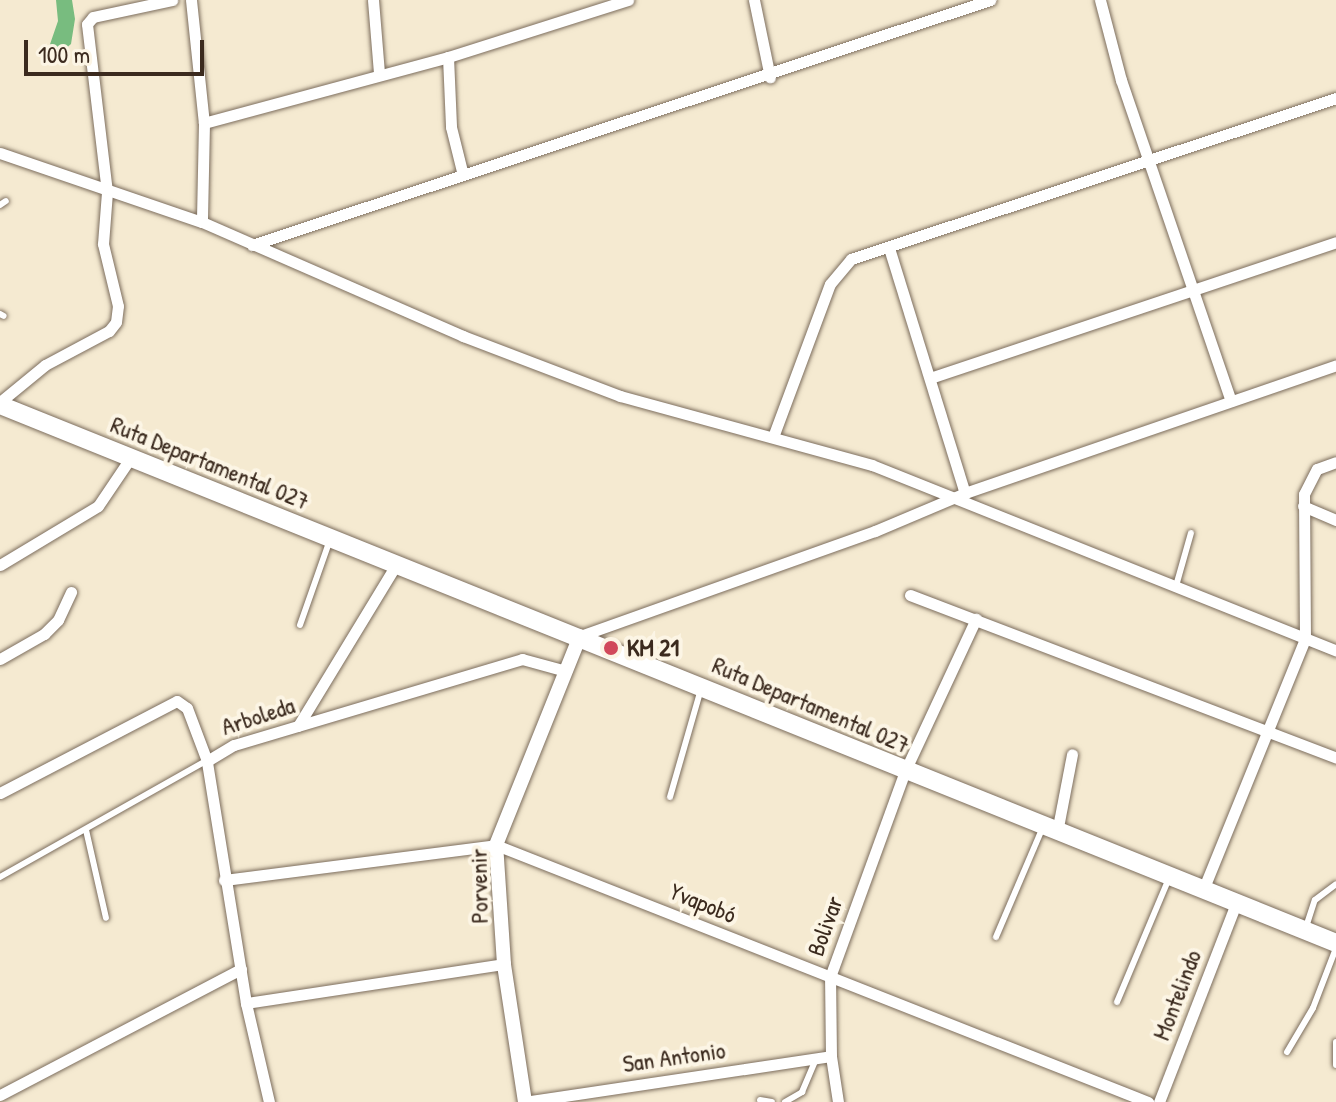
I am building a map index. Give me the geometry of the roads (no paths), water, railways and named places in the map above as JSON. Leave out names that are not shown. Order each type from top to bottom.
[{"type":"main road","name":"Ruta Departamental 027","points":[[0,404],[702,685],[905,771],[1051,825],[1336,945]]},
{"type":"street","points":[[0,404],[45,365],[109,331],[116,322],[118,306],[103,244],[107,192],[87,24],[93,17],[172,0]]},
{"type":"street","points":[[191,0],[204,123],[202,222]]},
{"type":"street","points":[[373,0],[379,73]]},
{"type":"street","points":[[204,123],[379,73],[448,57],[628,0]]},
{"type":"street","points":[[754,0],[770,77]]},
{"type":"street","points":[[1100,0],[1148,161],[1231,401]]},
{"type":"street","points":[[252,245],[770,77],[982,1]]},
{"type":"street","points":[[448,57],[451,127],[463,175]]},
{"type":"street","points":[[773,437],[838,269],[851,259],[1336,98]]},
{"type":"street","points":[[0,153],[202,222],[463,336],[620,396],[872,465],[1336,651]]},
{"type":"street","points":[[930,378],[1336,242]]},
{"type":"street","points":[[889,248],[965,493]]},
{"type":"street","points":[[580,636],[965,493],[1336,365]]},
{"type":"street","points":[[0,565],[98,506],[131,457]]},
{"type":"street","points":[[1203,890],[1263,732],[1305,639],[1303,506],[1307,482],[1317,469],[1336,462]]},
{"type":"street","points":[[1303,506],[1336,520]]},
{"type":"street","points":[[298,726],[397,563]]},
{"type":"street","points":[[0,659],[44,634],[71,592]]},
{"type":"street","points":[[910,595],[1336,758]]},
{"type":"street","name":"Bolivar","points":[[838,1102],[831,1056],[830,977],[905,771],[976,619]]},
{"type":"street","name":"Porvenir","points":[[525,1102],[504,964],[496,845],[580,636]]},
{"type":"street","name":"Arboleda","points":[[269,1102],[246,1003],[207,761],[234,745],[522,659],[566,671]]},
{"type":"street","points":[[0,793],[177,701],[187,708],[207,761]]},
{"type":"street","points":[[1051,825],[1072,754]]},
{"type":"street","name":"Yvapobó","points":[[224,880],[496,845],[1148,1102]]},
{"type":"street","name":"Montelindo","points":[[1159,1102],[1236,903]]},
{"type":"street","points":[[246,1003],[504,964]]},
{"type":"street","points":[[0,1095],[241,969]]},
{"type":"street","name":"San Antonio","points":[[525,1102],[831,1056]]},
{"type":"lane","points":[[1176,586],[1191,533]]},
{"type":"lane","points":[[300,625],[332,537]]},
{"type":"lane","points":[[670,797],[702,685]]},
{"type":"lane","points":[[0,877],[207,761]]},
{"type":"lane","points":[[996,937],[1051,825]]},
{"type":"lane","points":[[86,830],[106,918]]},
{"type":"lane","points":[[1117,1002],[1171,875]]},
{"type":"lane","points":[[1305,930],[1315,900],[1336,884]]},
{"type":"lane","points":[[1287,1052],[1313,1008],[1336,945]]},
{"type":"lane","points":[[1336,1042],[1336,1065]]},
{"type":"lane","points":[[785,1102],[802,1092],[816,1059]]},
{"type":"lane","points":[[760,1100],[772,1102]]},
{"type":"place","name":"KM 21","points":[[611,648]]}]
